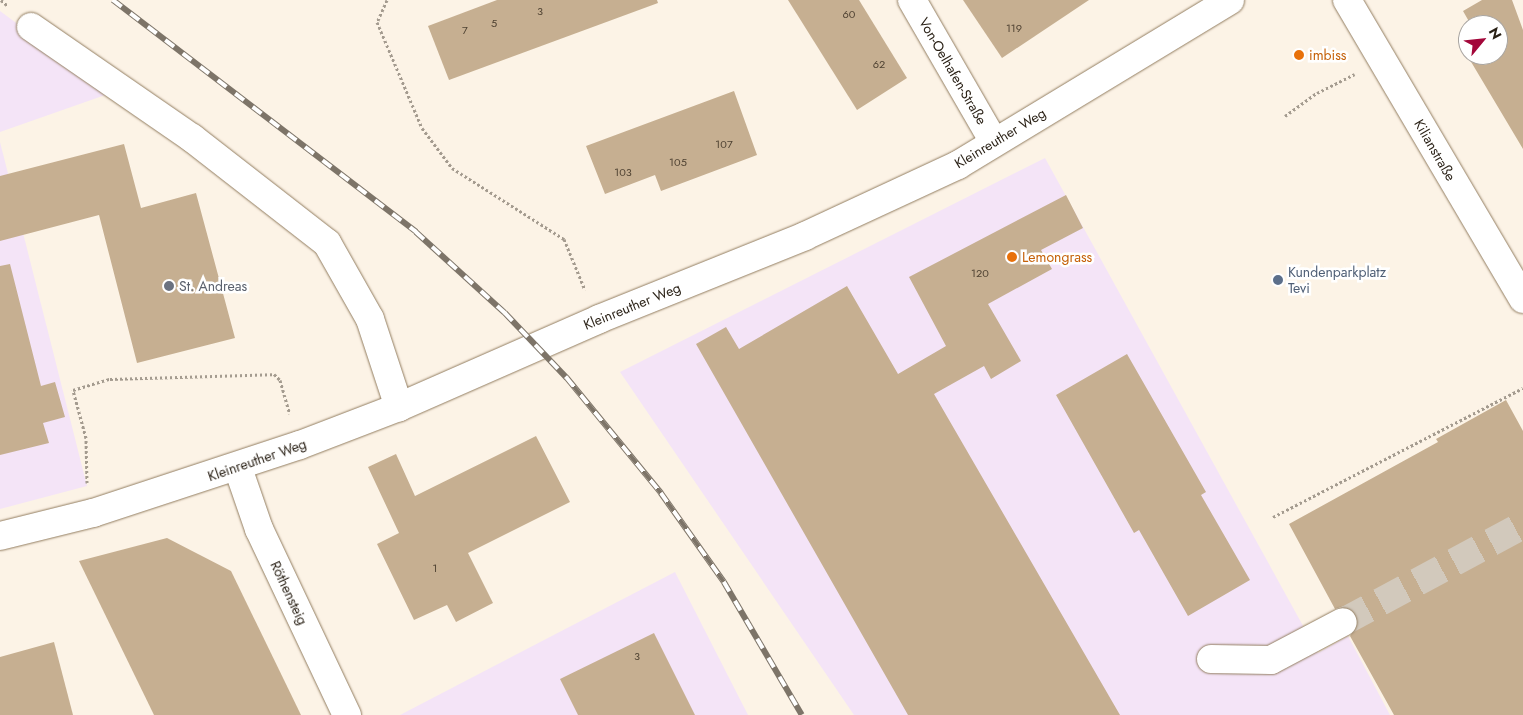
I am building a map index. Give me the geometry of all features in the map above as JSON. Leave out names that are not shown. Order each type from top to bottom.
[{"type":"street","name":"Von-Oelhafen-Straße","points":[[912,0],[994,142]]},
{"type":"street","name":"Kleinreuther Weg","points":[[0,536],[93,513],[238,468],[300,445],[400,407],[599,319],[805,236],[958,165],[1230,0]]},
{"type":"street","name":"Kilianstraße","points":[[1347,0],[1520,288]]},
{"type":"street","points":[[31,26],[192,138],[327,243],[370,319],[400,407]]},
{"type":"street","name":"Röthensteig","points":[[238,468],[259,530],[347,715]]},
{"type":"street","points":[[1211,659],[1271,660],[1343,622]]},
{"type":"path","points":[[387,0],[377,22],[422,128],[452,168],[564,240],[599,319]]},
{"type":"path","points":[[1285,116],[1340,80],[1384,63]]},
{"type":"path","points":[[93,513],[87,486],[86,438],[74,390],[110,379],[274,374],[280,380],[300,445]]},
{"type":"path","points":[[1273,517],[1523,388]]},
{"type":"shaded area","points":[[0,11],[111,93],[0,132]]},
{"type":"shaded area","points":[[0,142],[87,486],[0,509]]},
{"type":"shaded area","points":[[1045,158],[1318,653],[1348,636],[1390,715],[854,715],[620,372]]},
{"type":"shaded area","points":[[675,572],[748,715],[400,715]]},
{"type":"building","points":[[497,0],[657,0],[658,3],[449,80],[428,26]]},
{"type":"building","points":[[788,0],[859,0],[907,78],[857,110]]},
{"type":"building","points":[[963,0],[1089,0],[1002,58]]},
{"type":"building","points":[[1482,0],[1512,0],[1523,30],[1523,149],[1473,65],[1508,65],[1508,15],[1465,15],[1463,11]]},
{"type":"building","points":[[734,91],[757,155],[661,191],[655,175],[605,194],[586,146]]},
{"type":"building","name":"St. Andreas","points":[[124,144],[141,208],[196,193],[235,338],[137,363],[99,215],[0,241],[0,176]]},
{"type":"building","points":[[1066,195],[1083,228],[1041,250],[1052,269],[988,304],[1021,361],[991,379],[984,366],[934,394],[1120,715],[908,715],[696,344],[726,327],[739,349],[847,286],[898,374],[946,346],[909,277]]},
{"type":"building","points":[[10,264],[41,386],[55,382],[65,417],[43,423],[49,443],[0,455],[0,266]]},
{"type":"building","points":[[1127,354],[1206,492],[1201,495],[1250,580],[1188,616],[1139,530],[1134,533],[1056,395]]},
{"type":"building","points":[[1506,400],[1523,431],[1523,715],[1394,715],[1350,636],[1359,623],[1357,614],[1344,606],[1335,609],[1289,524],[1438,442],[1436,439]]},
{"type":"building","points":[[536,436],[570,502],[468,553],[493,603],[456,622],[447,605],[414,620],[377,544],[399,533],[368,467],[396,454],[415,496]]},
{"type":"building","points":[[167,538],[231,571],[301,715],[154,715],[79,561]]},
{"type":"building","points":[[654,633],[695,715],[578,715],[560,679]]},
{"type":"building","points":[[54,642],[73,715],[0,715],[0,657]]},
{"type":"tunnel","points":[[1343,622],[1523,525]]},
{"type":"railway","points":[[113,0],[416,232],[505,313],[567,378],[661,493],[724,582],[802,715]]},
{"type":"place","name":"imbiss","points":[[1299,55]]},
{"type":"place","name":"Lemongrass","points":[[1012,257]]},
{"type":"place","name":"Kundenparkplatz Tevi","points":[[1278,280]]},
{"type":"place","name":"St. Andreas","points":[[169,286]]}]
